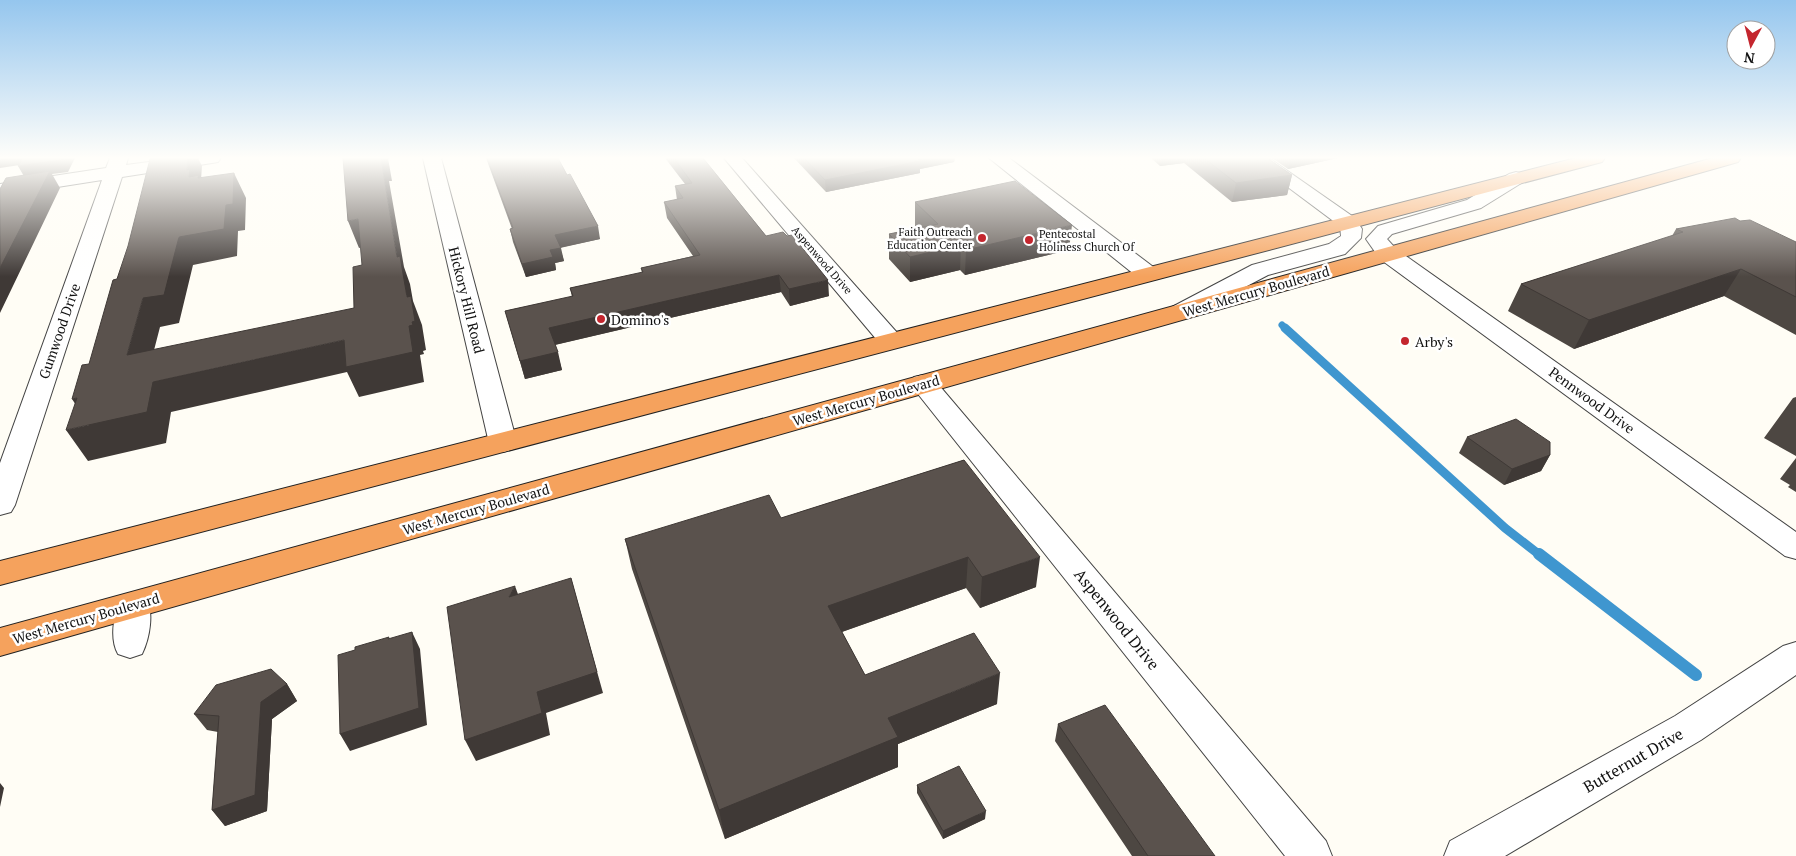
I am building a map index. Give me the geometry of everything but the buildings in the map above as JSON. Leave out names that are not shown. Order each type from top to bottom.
[{"type":"highway","points":[[0,573],[1440,198]]},
{"type":"highway","name":"West Mercury Boulevard","points":[[0,642],[1589,198]]},
{"type":"street","name":"Gumwood Drive","points":[[0,505],[105,198]]},
{"type":"street","name":"Hickory Hill Road","points":[[442,198],[503,442]]},
{"type":"street","name":"Aspenwood Drive","points":[[767,198],[891,341]]},
{"type":"street","points":[[1050,198],[1148,274]]},
{"type":"street","points":[[1180,312],[1260,270],[1342,247],[1351,238],[1352,233],[1348,222],[1314,198]]},
{"type":"street","points":[[1388,254],[1376,239],[1380,232],[1474,204],[1484,198]]},
{"type":"street","name":"Pennwood Drive","points":[[1388,254],[1796,548]]},
{"type":"street","name":"Aspenwood Drive","points":[[923,383],[1311,856]]},
{"type":"street","points":[[130,644],[134,605]]},
{"type":"street","name":"Butternut Drive","points":[[1465,856],[1688,728],[1796,656]]},
{"type":"waterway","points":[[1282,325],[1285,328]]},
{"type":"waterway","points":[[1285,328],[1505,528],[1541,556]]},
{"type":"waterway","points":[[1539,554],[1696,675]]},
{"type":"place","name":"Faith Outreach Education Center","points":[[982,238]]},
{"type":"place","name":"Pentecostal Holiness Church Of","points":[[1029,240]]},
{"type":"place","name":"Domino's","points":[[601,319]]},
{"type":"place","name":"Arby's","points":[[1405,341]]}]
